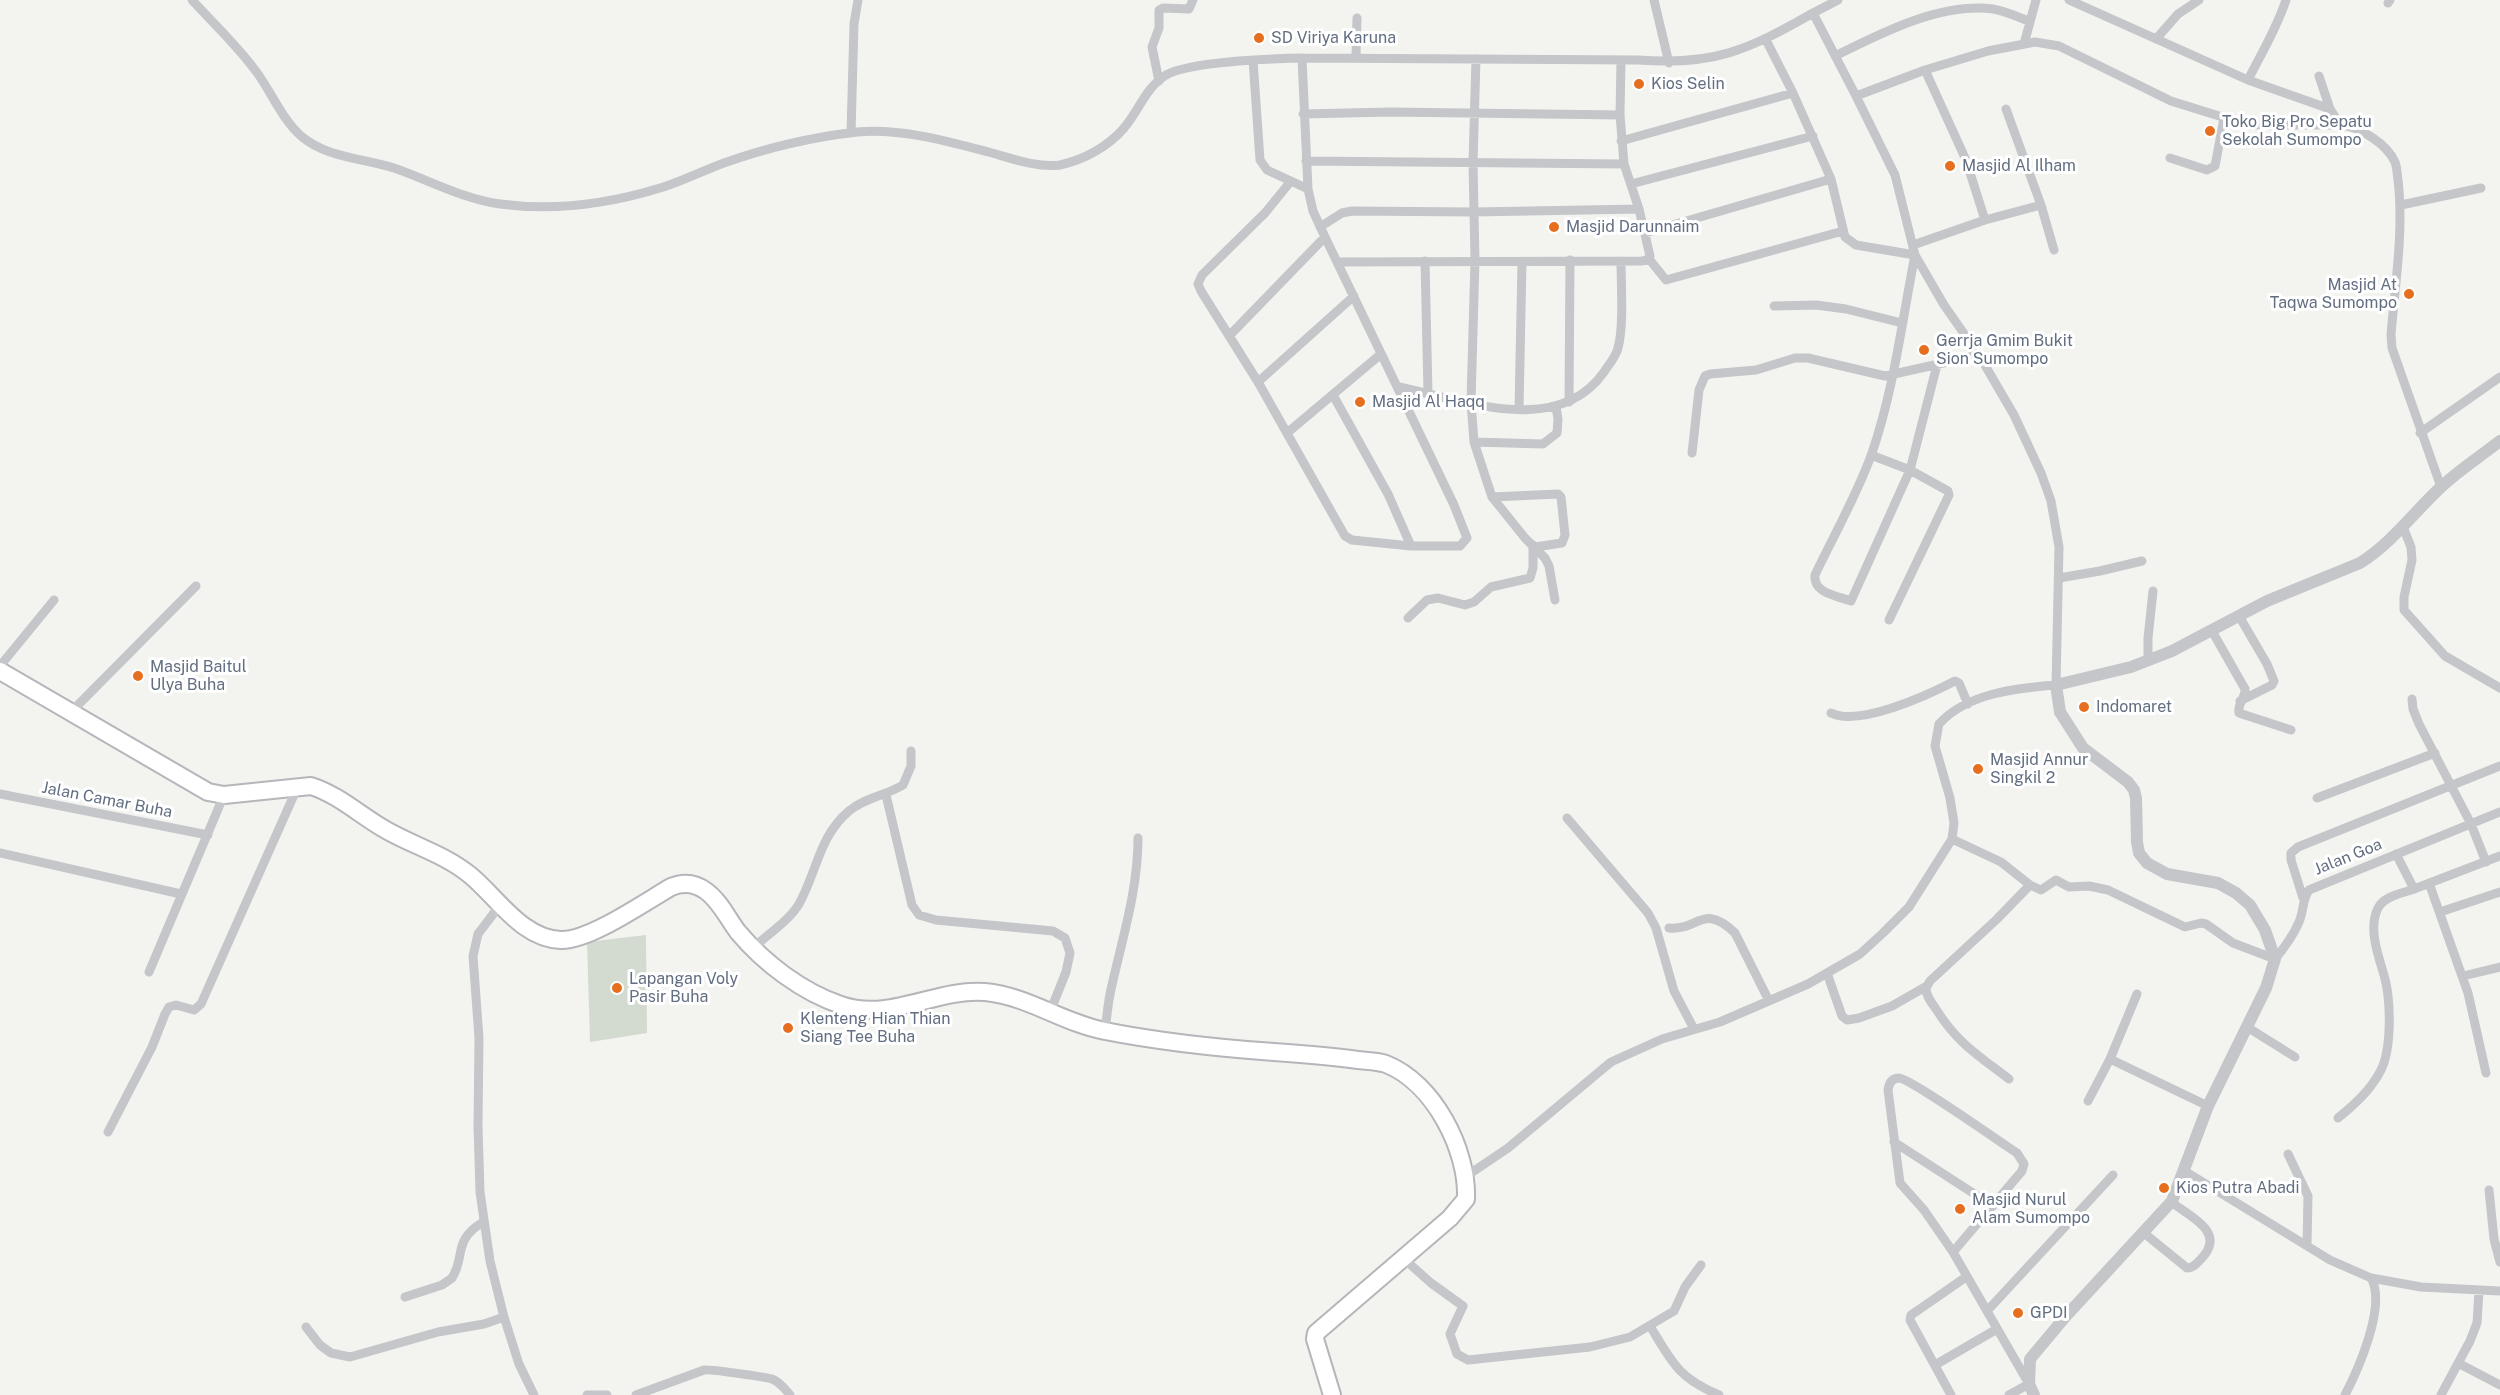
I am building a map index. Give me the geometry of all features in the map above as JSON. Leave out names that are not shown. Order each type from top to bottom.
[{"type":"highway","points":[[0,671],[72,711],[192,784],[224,795],[298,786],[312,786],[324,790],[385,830],[438,854],[470,875],[533,932],[546,938],[575,939],[671,887],[691,884],[711,896],[753,948],[784,974],[830,1001],[849,1007],[890,1009],[954,994],[984,992],[1029,1002],[1065,1020],[1105,1031],[1200,1047],[1330,1056],[1386,1064],[1426,1092],[1437,1108],[1450,1131],[1465,1178],[1466,1199],[1458,1210],[1316,1334],[1315,1339],[1332,1395]]},
{"type":"street","points":[[192,0],[242,53],[298,133],[316,148],[393,168],[471,198],[524,207],[591,205],[622,198],[664,187],[728,162],[816,139],[851,133],[891,132],[965,146],[1037,165],[1058,165],[1081,158],[1103,147],[1123,129],[1146,94],[1159,81],[1179,70],[1253,60],[1356,57],[1669,63],[1722,56],[1766,40],[1838,0]]},
{"type":"street","points":[[851,133],[854,24],[858,0]]},
{"type":"street","points":[[1159,81],[1152,47],[1159,28],[1159,10],[1163,8],[1189,9],[1193,0]]},
{"type":"street","points":[[1654,0],[1669,63]]},
{"type":"street","points":[[2024,44],[2036,0]]},
{"type":"street","points":[[2156,39],[2178,14],[2199,0]]},
{"type":"street","points":[[2248,80],[2272,39],[2286,0]]},
{"type":"street","points":[[2074,1],[2248,80],[2330,109]]},
{"type":"street","points":[[1835,56],[1895,27],[1955,10],[1995,9],[2029,21]]},
{"type":"street","points":[[1813,13],[1895,175],[1916,255],[1944,305],[1979,355],[2014,415],[2041,473],[2056,525],[2059,547],[2056,685],[2060,712],[2083,748],[2128,782],[2134,790],[2137,842],[2139,852],[2147,863],[2167,874],[2218,883],[2236,893],[2250,904],[2265,930],[2276,958],[2266,988],[2208,1106],[2171,1202],[2066,1316],[2030,1359],[2031,1389]]},
{"type":"street","points":[[1356,57],[1358,18]]},
{"type":"street","points":[[1766,40],[1832,179],[1843,231],[1850,242],[1916,255]]},
{"type":"street","points":[[1856,96],[1925,70],[1988,51],[2035,42],[2059,46],[2171,101],[2248,125],[2340,124],[2352,126],[2366,134],[2396,162],[2401,205],[2391,342],[2420,433],[2441,487]]},
{"type":"street","points":[[1291,181],[1265,213],[1199,280],[1201,291],[1287,433],[1345,536],[1352,540],[1411,546],[1455,548],[1464,544],[1467,538],[1399,387],[1336,262],[1311,204],[1306,161],[1302,58]]},
{"type":"street","points":[[1476,59],[1473,163],[1475,260],[1471,402],[1474,442],[1492,496],[1504,515],[1534,546],[1549,566],[1556,600]]},
{"type":"street","points":[[1253,60],[1260,160],[1267,170],[1308,189]]},
{"type":"street","points":[[1621,61],[1620,115],[1624,164],[1639,209],[1648,259],[1666,280],[1843,231]]},
{"type":"street","points":[[1925,70],[1966,160],[1985,220]]},
{"type":"street","points":[[2319,76],[2330,109],[2340,124]]},
{"type":"street","points":[[1621,141],[1793,93]]},
{"type":"street","points":[[2006,109],[2041,205],[2054,250]]},
{"type":"street","points":[[1304,114],[1390,112],[1620,115]]},
{"type":"street","points":[[2170,158],[2207,170],[2215,166],[2224,118]]},
{"type":"street","points":[[1631,184],[1813,136]]},
{"type":"street","points":[[1306,161],[1624,164]]},
{"type":"street","points":[[1645,233],[1832,179]]},
{"type":"street","points":[[2401,205],[2481,188]]},
{"type":"street","points":[[1913,244],[1985,220],[2041,205]]},
{"type":"street","points":[[1320,227],[1342,213],[1352,211],[1474,212],[1639,209]]},
{"type":"street","points":[[1229,336],[1325,237]]},
{"type":"street","points":[[1916,255],[1894,375],[1871,455],[1815,575],[1819,589],[1851,601],[1910,470],[1937,365]]},
{"type":"street","points":[[1336,262],[1642,261],[1648,259]]},
{"type":"street","points":[[1569,402],[1570,260]]},
{"type":"street","points":[[1425,261],[1428,393]]},
{"type":"street","points":[[1399,387],[1519,409],[1534,410],[1556,407],[1569,402],[1591,388],[1618,350],[1622,261]]},
{"type":"street","points":[[1519,409],[1522,262]]},
{"type":"street","points":[[1257,382],[1354,296]]},
{"type":"street","points":[[1774,306],[1816,305],[1845,309],[1902,323]]},
{"type":"street","points":[[1287,433],[1381,354]]},
{"type":"street","points":[[1692,453],[1700,390],[1705,376],[1710,374],[1756,370],[1795,358],[1808,358],[1878,375],[1894,375],[1979,355]]},
{"type":"street","points":[[2420,433],[2500,377]]},
{"type":"street","points":[[1333,394],[1388,494],[1411,546]]},
{"type":"street","points":[[1474,442],[1544,444],[1557,433],[1556,407]]},
{"type":"street","points":[[1465,1178],[1508,1148],[1611,1062],[1662,1039],[1720,1022],[1769,1001],[1860,954],[1908,907],[1952,839],[1954,823],[1935,746],[1939,724],[1945,718],[1968,704],[2005,692],[2091,678],[2148,660],[2212,631],[2267,601],[2360,563],[2403,527],[2441,487],[2500,441]]},
{"type":"street","points":[[1871,455],[1946,487],[1949,495],[1889,620]]},
{"type":"street","points":[[1492,496],[1558,494],[1561,497],[1565,535],[1562,543],[1534,546]]},
{"type":"street","points":[[2403,527],[2411,547],[2412,560],[2404,597],[2404,610],[2445,656],[2500,688]]},
{"type":"street","points":[[1408,618],[1427,600],[1438,598],[1465,605],[1474,602],[1491,587],[1530,578],[1534,546]]},
{"type":"street","points":[[2059,578],[2142,561]]},
{"type":"street","points":[[72,711],[196,586]]},
{"type":"street","points":[[2148,660],[2153,591]]},
{"type":"street","points":[[0,666],[54,600]]},
{"type":"street","points":[[2240,616],[2268,664],[2274,681],[2272,685],[2240,701]]},
{"type":"street","points":[[2212,631],[2245,689],[2238,708],[2241,715],[2291,729]]},
{"type":"street","points":[[1831,713],[1840,718],[1860,716],[1906,702],[1955,681],[1959,683],[1968,704]]},
{"type":"street","points":[[2412,699],[2419,724],[2471,824],[2486,862]]},
{"type":"street","points":[[753,948],[790,916],[798,906],[822,844],[836,824],[850,810],[903,785],[911,766],[911,750]]},
{"type":"street","points":[[2317,798],[2434,753]]},
{"type":"street","points":[[2303,898],[2291,860],[2292,854],[2298,847],[2500,766]]},
{"type":"street","points":[[108,1132],[152,1047],[168,1009],[176,1005],[194,1010],[201,1004],[298,786]]},
{"type":"street","name":"Jalan Camar Buha","points":[[0,794],[208,835]]},
{"type":"street","points":[[149,972],[224,795]]},
{"type":"street","points":[[886,795],[912,905],[919,915],[936,920],[1053,932],[1065,938],[1070,953],[1066,972],[1050,1012]]},
{"type":"street","name":"Jalan Goa","points":[[2276,958],[2291,939],[2300,919],[2303,898],[2309,890],[2500,812]]},
{"type":"street","points":[[1567,818],[1648,913],[1656,928],[1674,991],[1694,1029]]},
{"type":"street","points":[[1105,1031],[1111,986],[1132,900],[1138,861],[1138,838]]},
{"type":"street","points":[[1952,839],[2001,862],[2030,885],[2041,890],[2056,880],[2073,887],[2097,887],[2137,903],[2185,927],[2201,922],[2234,943],[2276,958]]},
{"type":"street","points":[[0,853],[181,894]]},
{"type":"street","points":[[2396,855],[2414,889]]},
{"type":"street","points":[[2338,1118],[2374,1081],[2382,1068],[2385,1056],[2389,1007],[2374,937],[2375,917],[2379,906],[2387,899],[2500,856]]},
{"type":"street","points":[[2429,883],[2463,976],[2474,1013],[2486,1073]]},
{"type":"street","points":[[1827,973],[1842,1016],[1847,1020],[1892,1006],[1927,986],[2030,885]]},
{"type":"street","points":[[2440,912],[2500,892]]},
{"type":"street","points":[[500,904],[478,934],[473,956],[478,1000],[480,1192],[490,1262],[504,1317],[519,1364],[534,1395]]},
{"type":"street","points":[[1669,928],[1678,928],[1706,917],[1726,926],[1735,933],[1769,1001]]},
{"type":"street","points":[[2463,976],[2500,967]]},
{"type":"street","points":[[1927,986],[1928,997],[1949,1031],[2009,1079]]},
{"type":"street","points":[[2088,1101],[2110,1059],[2137,994]]},
{"type":"street","points":[[2247,1028],[2295,1057]]},
{"type":"street","points":[[2110,1059],[2208,1106]]},
{"type":"street","points":[[1953,1252],[2022,1171],[2023,1160],[2017,1153],[1903,1079],[1894,1079],[1890,1082],[1888,1090],[1900,1184],[1924,1210],[1953,1252],[2031,1389]]},
{"type":"street","points":[[1894,1142],[1993,1206]]},
{"type":"street","points":[[2288,1154],[2308,1196],[2307,1246]]},
{"type":"street","points":[[2183,1170],[2330,1260],[2371,1278],[2401,1285],[2500,1291]]},
{"type":"street","points":[[1987,1311],[2113,1175]]},
{"type":"street","points":[[2489,1190],[2494,1239],[2500,1262]]},
{"type":"street","points":[[2144,1233],[2187,1268],[2193,1267],[2204,1256],[2211,1246],[2210,1236],[2205,1228],[2171,1202]]},
{"type":"street","points":[[405,1297],[442,1285],[452,1278],[462,1243],[475,1227],[483,1222]]},
{"type":"street","points":[[1403,1258],[1431,1283],[1463,1306],[1450,1334],[1455,1351],[1466,1360],[1600,1346],[1621,1341],[1674,1311],[1685,1287],[1701,1265]]},
{"type":"street","points":[[1951,1395],[1912,1324],[1911,1315],[1966,1277]]},
{"type":"street","points":[[2345,1395],[2362,1359],[2373,1322],[2376,1296],[2371,1278]]},
{"type":"street","points":[[2441,1395],[2477,1323],[2479,1291]]},
{"type":"street","points":[[306,1327],[320,1345],[332,1353],[350,1357],[438,1332],[484,1324],[504,1317]]},
{"type":"street","points":[[1650,1326],[1678,1371],[1692,1382],[1719,1395]]},
{"type":"street","points":[[1935,1365],[1997,1329]]},
{"type":"street","points":[[2458,1363],[2500,1384]]},
{"type":"street","points":[[636,1395],[710,1369],[770,1378],[780,1384],[790,1395]]},
{"type":"street","points":[[2009,1395],[2031,1389]]},
{"type":"street","points":[[587,1395],[608,1395]]},
{"type":"shaded area","name":"Lapangan Voly Pasir Buha","points":[[646,935],[647,1033],[590,1042],[587,942]]},
{"type":"place","name":"SD Viriya Karuna","points":[[1259,38]]},
{"type":"place","name":"Kios Selin","points":[[1639,84]]},
{"type":"place","name":"Toko Big Pro Sepatu Sekolah Sumompo","points":[[2210,131]]},
{"type":"place","name":"Masjid Al Ilham","points":[[1950,166]]},
{"type":"place","name":"Masjid Darunnaim","points":[[1554,227]]},
{"type":"place","name":"Masjid At Taqwa Sumompo","points":[[2409,294]]},
{"type":"place","name":"Gerrja Gmim Bukit Sion Sumompo","points":[[1924,350]]},
{"type":"place","name":"Masjid Al Haqq","points":[[1360,402]]},
{"type":"place","name":"Masjid Baitul Ulya Buha","points":[[138,676]]},
{"type":"place","name":"Indomaret","points":[[2084,707]]},
{"type":"place","name":"Masjid Annur Singkil 2","points":[[1978,769]]},
{"type":"place","name":"Lapangan Voly Pasir Buha","points":[[617,988]]},
{"type":"place","name":"Klenteng Hian Thian Siang Tee Buha","points":[[788,1028]]},
{"type":"place","name":"Kios Putra Abadi","points":[[2164,1188]]},
{"type":"place","name":"Masjid Nurul Alam Sumompo","points":[[1960,1209]]},
{"type":"place","name":"GPDI","points":[[2018,1313]]}]
